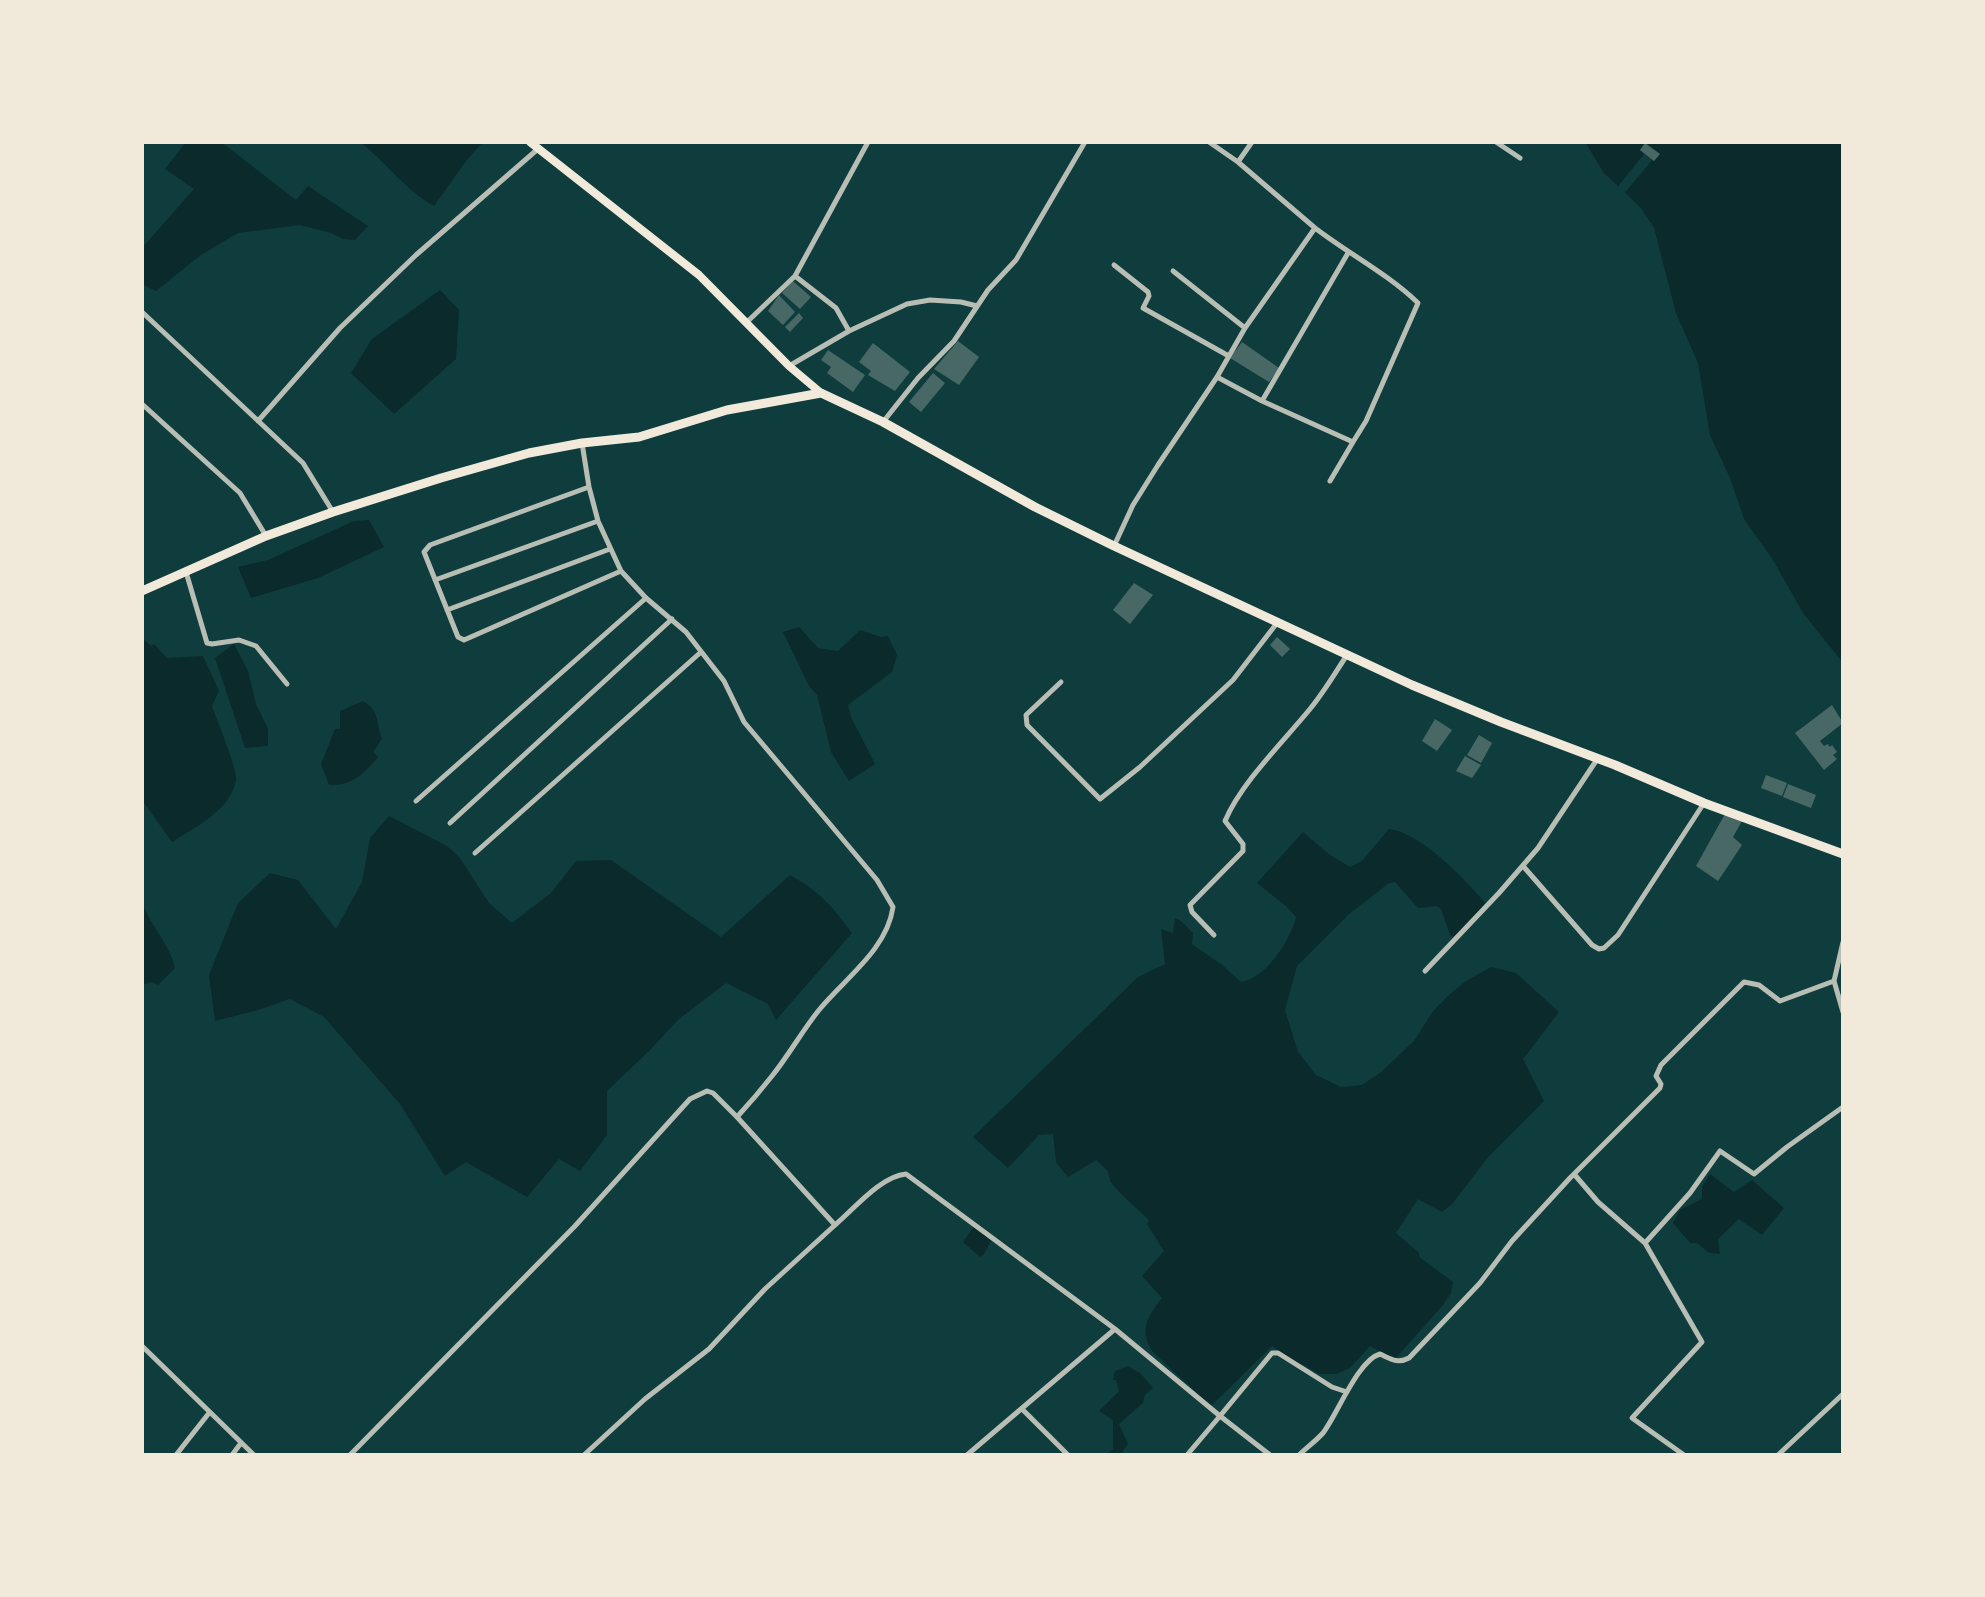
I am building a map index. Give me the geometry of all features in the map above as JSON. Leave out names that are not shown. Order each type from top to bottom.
[{"type":"highway","points":[[142,591],[266,536],[333,512],[529,453],[582,443],[639,437],[727,410],[821,393],[883,422],[1035,507],[1114,546],[1440,698],[1598,758],[1704,803],[1843,854]]},
{"type":"main road","points":[[530,142],[699,275],[789,366],[821,393]]},
{"type":"street","points":[[747,322],[795,276],[868,142]]},
{"type":"street","points":[[883,422],[918,378],[954,341],[977,306],[1023,250],[1085,142]]},
{"type":"street","points":[[1209,142],[1238,162],[1315,228],[1348,253],[1402,287],[1418,303],[1371,410],[1330,481]]},
{"type":"street","points":[[1238,162],[1252,142]]},
{"type":"street","points":[[1496,142],[1520,159]]},
{"type":"street","points":[[257,421],[340,328],[397,273],[539,148]]},
{"type":"street","points":[[1114,546],[1133,505],[1217,377],[1227,355],[1315,228]]},
{"type":"street","points":[[1262,401],[1348,253]]},
{"type":"street","points":[[1114,265],[1149,292],[1143,308],[1227,355]]},
{"type":"street","points":[[1173,271],[1245,328]]},
{"type":"street","points":[[795,276],[836,308],[849,331]]},
{"type":"street","points":[[789,366],[849,331],[907,304],[930,300],[977,306]]},
{"type":"street","points":[[142,312],[303,463],[333,512]]},
{"type":"street","points":[[1217,377],[1262,401],[1353,442]]},
{"type":"street","points":[[142,404],[240,493],[266,536]]},
{"type":"street","points":[[582,443],[598,521],[621,571],[646,598],[672,619],[701,652],[724,681],[744,722],[877,880],[893,907],[892,915],[864,963],[820,1008],[774,1074],[737,1117]]},
{"type":"street","points":[[589,487],[426,548],[424,552],[458,637],[464,640],[621,571]]},
{"type":"street","points":[[435,580],[598,521]]},
{"type":"street","points":[[447,610],[610,549]]},
{"type":"street","points":[[186,572],[207,643],[239,640],[256,646],[287,684]]},
{"type":"street","points":[[416,802],[646,598]]},
{"type":"street","points":[[450,823],[672,619]]},
{"type":"street","points":[[1062,682],[1025,720],[1100,799],[1140,767],[1233,680],[1277,623]]},
{"type":"street","points":[[475,853],[701,652]]},
{"type":"street","points":[[1214,934],[1192,912],[1190,905],[1243,851],[1243,844],[1225,821],[1230,809],[1312,706],[1347,655]]},
{"type":"street","points":[[1425,971],[1523,866],[1552,828],[1598,758]]},
{"type":"street","points":[[1523,866],[1592,945],[1599,949],[1604,948],[1618,935],[1704,803]]},
{"type":"street","points":[[1843,942],[1834,981],[1843,1012]]},
{"type":"street","points":[[1299,1455],[1323,1433],[1371,1358],[1380,1354],[1403,1362],[1480,1283],[1512,1241],[1574,1174],[1660,1088],[1661,1084],[1656,1076],[1661,1065],[1744,982],[1759,985],[1780,1001],[1834,981]]},
{"type":"street","points":[[350,1455],[575,1226],[690,1099],[707,1091],[713,1093],[835,1225]]},
{"type":"street","points":[[1645,1243],[1690,1193],[1720,1152],[1754,1174],[1843,1107]]},
{"type":"street","points":[[584,1455],[645,1399],[709,1349],[765,1289],[886,1180],[906,1174],[1115,1329],[1270,1455]]},
{"type":"street","points":[[1574,1174],[1597,1197],[1598,1202],[1645,1243],[1702,1342],[1632,1418],[1684,1455]]},
{"type":"street","points":[[967,1455],[1115,1329]]},
{"type":"street","points":[[142,1346],[254,1455]]},
{"type":"street","points":[[1188,1455],[1272,1353],[1278,1353],[1332,1387],[1347,1392]]},
{"type":"street","points":[[1778,1455],[1843,1394]]},
{"type":"street","points":[[1022,1409],[1068,1455]]},
{"type":"street","points":[[176,1455],[209,1413]]},
{"type":"street","points":[[232,1455],[241,1443]]},
{"type":"water","points":[[186,142],[221,142],[296,200],[308,186],[368,226],[355,240],[343,239],[300,225],[238,233],[201,255],[156,291],[142,284],[142,248],[194,189],[165,169]]},
{"type":"water","points":[[360,142],[483,142],[434,206],[413,192]]},
{"type":"water","points":[[1585,142],[1843,142],[1843,663],[1803,613],[1773,560],[1744,519],[1730,478],[1710,435],[1698,363],[1676,313],[1654,228],[1641,208],[1604,173]]},
{"type":"water","points":[[440,290],[459,310],[456,359],[394,414],[351,373],[372,339]]},
{"type":"water","points":[[369,520],[384,547],[318,578],[251,598],[238,567],[268,560],[354,521]]},
{"type":"water","points":[[799,627],[818,648],[838,651],[860,630],[881,637],[888,636],[897,655],[892,672],[848,705],[851,717],[875,764],[849,781],[831,752],[817,695],[809,686],[783,632]]},
{"type":"water","points":[[142,638],[151,646],[154,644],[167,658],[203,656],[219,691],[212,706],[236,779],[228,800],[220,809],[172,842],[142,800]]},
{"type":"water","points":[[234,644],[248,671],[256,704],[268,729],[268,746],[245,748],[215,658]]},
{"type":"water","points":[[363,701],[377,718],[382,739],[373,752],[378,757],[357,778],[329,785],[321,764],[335,729],[340,729],[340,711]]},
{"type":"water","points":[[389,816],[447,846],[460,858],[489,903],[512,923],[551,893],[576,861],[611,860],[721,937],[790,875],[824,900],[852,933],[776,1020],[768,1004],[726,983],[679,1019],[607,1091],[607,1135],[580,1171],[559,1159],[527,1197],[466,1162],[445,1176],[400,1104],[324,1017],[290,999],[215,1021],[209,975],[238,903],[270,873],[298,880],[336,929],[362,882],[370,838]]},
{"type":"water","points":[[1389,829],[1415,839],[1441,858],[1485,903],[1455,937],[1450,935],[1441,909],[1437,906],[1418,908],[1395,882],[1389,883],[1349,914],[1297,966],[1285,1010],[1298,1052],[1316,1075],[1341,1087],[1362,1085],[1381,1072],[1414,1041],[1433,1011],[1450,994],[1491,967],[1516,973],[1559,1012],[1523,1059],[1544,1101],[1489,1156],[1452,1204],[1442,1212],[1418,1199],[1396,1233],[1419,1253],[1419,1257],[1453,1282],[1451,1293],[1443,1305],[1395,1359],[1370,1346],[1350,1368],[1336,1374],[1319,1374],[1296,1363],[1272,1346],[1211,1406],[1153,1352],[1149,1344],[1146,1337],[1147,1324],[1162,1298],[1142,1276],[1164,1251],[1147,1224],[1149,1220],[1120,1193],[1110,1181],[1108,1171],[1096,1160],[1068,1177],[1056,1162],[1053,1134],[1039,1135],[1008,1168],[973,1137],[1138,977],[1165,964],[1161,929],[1173,933],[1175,918],[1193,933],[1192,944],[1241,982],[1250,979],[1276,957],[1289,936],[1296,917],[1257,883],[1303,832],[1330,855],[1350,867],[1362,861]]},
{"type":"water","points":[[142,902],[169,951],[175,968],[158,985],[152,982],[142,985]]},
{"type":"water","points":[[1710,1174],[1734,1192],[1752,1180],[1784,1208],[1762,1235],[1739,1219],[1718,1239],[1720,1254],[1709,1253],[1697,1243],[1690,1243],[1673,1223],[1680,1210],[1702,1199],[1702,1187]]},
{"type":"water","points":[[974,1226],[992,1239],[980,1257],[963,1242]]},
{"type":"water","points":[[1128,1366],[1141,1374],[1153,1388],[1145,1395],[1143,1403],[1119,1424],[1128,1444],[1120,1455],[1106,1455],[1113,1449],[1113,1420],[1099,1411],[1119,1391],[1116,1380],[1113,1380],[1115,1371]]},
{"type":"pier","points":[[1645,143],[1660,154],[1623,195],[1616,189],[1644,154],[1640,150]]},
{"type":"building","points":[[1645,143],[1660,154],[1654,161],[1640,150]]},
{"type":"building","points":[[793,281],[811,297],[800,309],[782,293]]},
{"type":"building","points":[[779,295],[795,312],[783,325],[768,311]]},
{"type":"building","points":[[799,313],[803,318],[790,332],[785,327]]},
{"type":"building","points":[[958,341],[979,357],[959,385],[934,369]]},
{"type":"building","points":[[1242,342],[1279,368],[1269,382],[1230,358]]},
{"type":"building","points":[[873,343],[910,372],[895,391],[868,375],[871,371],[859,362]]},
{"type":"building","points":[[828,350],[865,375],[853,392],[827,373],[831,367],[821,360]]},
{"type":"building","points":[[933,373],[945,383],[921,412],[909,402]]},
{"type":"building","points":[[1134,583],[1153,595],[1130,624],[1113,610]]},
{"type":"building","points":[[1277,637],[1290,649],[1282,657],[1270,645]]},
{"type":"building","points":[[1832,705],[1843,723],[1820,741],[1824,746],[1832,745],[1837,752],[1833,755],[1837,759],[1824,770],[1795,733]]},
{"type":"building","points":[[1435,719],[1452,730],[1437,751],[1422,741]]},
{"type":"building","points":[[1479,735],[1492,743],[1481,763],[1467,755]]},
{"type":"building","points":[[1465,756],[1481,765],[1472,778],[1456,771]]},
{"type":"building","points":[[1766,775],[1787,783],[1782,796],[1761,788]]},
{"type":"building","points":[[1788,784],[1816,795],[1811,808],[1783,797]]},
{"type":"building","points":[[1725,814],[1742,821],[1733,837],[1742,845],[1718,881],[1696,866]]}]
